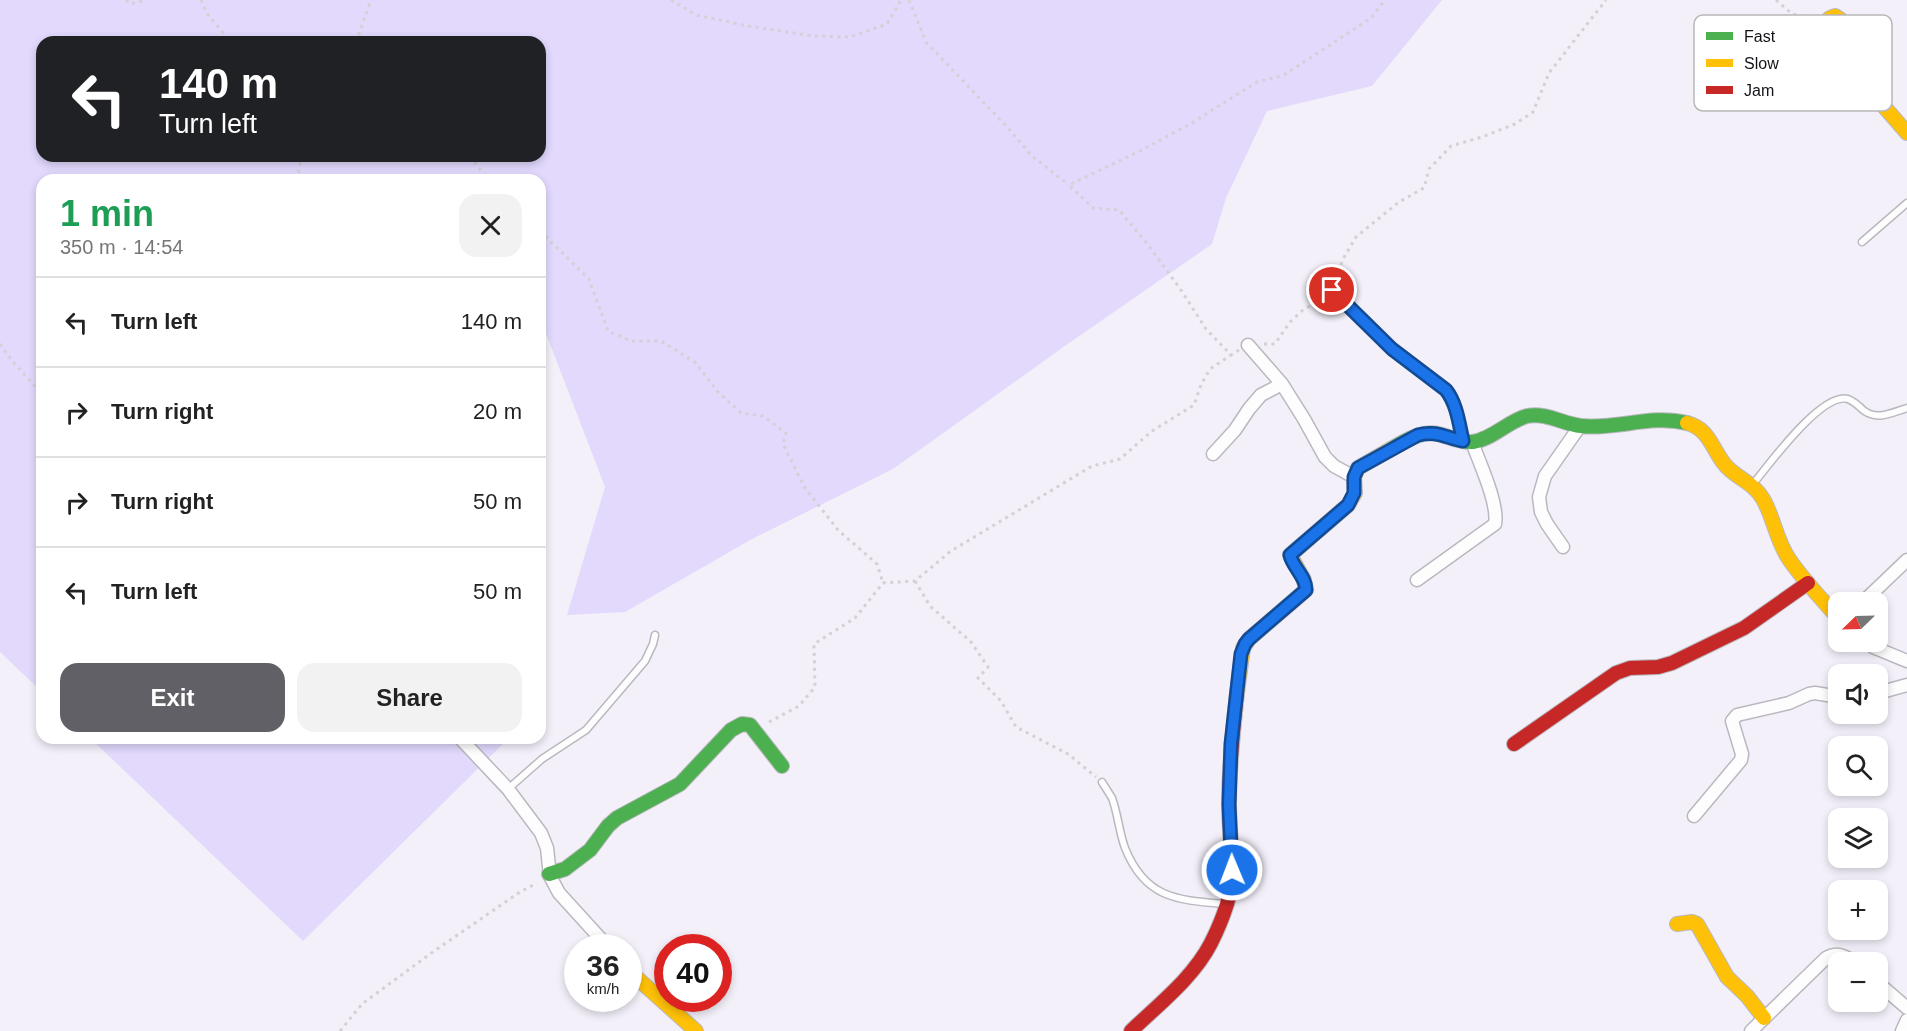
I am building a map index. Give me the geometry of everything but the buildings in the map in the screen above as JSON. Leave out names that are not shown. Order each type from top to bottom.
[{"type":"street","points":[[1888,111],[1907,133]]},
{"type":"street","points":[[1332,290],[1392,349],[1451,396],[1492,498],[1497,517],[1495,524],[1417,580]]},
{"type":"street","points":[[1248,345],[1282,384],[1325,457],[1334,466],[1354,477]]},
{"type":"street","points":[[1213,454],[1235,430],[1261,395],[1282,384]]},
{"type":"street","points":[[1131,1031],[1197,965],[1211,943],[1227,904],[1232,870],[1229,805],[1231,744],[1243,648],[1249,639],[1306,590],[1305,580],[1292,562],[1290,555],[1348,505],[1354,493],[1354,477],[1358,468],[1418,435],[1435,432],[1468,441],[1525,417],[1543,417],[1580,426],[1608,426],[1662,420],[1688,424],[1703,432],[1711,441],[1719,458],[1732,473],[1753,485],[1764,501],[1781,546],[1828,606]]},
{"type":"street","points":[[1563,547],[1541,512],[1539,497],[1545,476],[1580,426]]},
{"type":"street","points":[[1874,592],[1907,560]]},
{"type":"street","points":[[1515,744],[1617,673],[1632,667],[1667,666],[1744,628],[1808,583]]},
{"type":"street","points":[[1885,652],[1907,661]]},
{"type":"street","points":[[1888,690],[1907,685]]},
{"type":"street","points":[[1694,816],[1741,760],[1740,748],[1733,727],[1734,718],[1743,712],[1789,703],[1809,694],[1828,696]]},
{"type":"street","points":[[550,875],[565,869],[590,850],[617,818],[680,784],[737,726],[747,724],[755,730],[782,766]]},
{"type":"street","points":[[466,744],[508,789],[544,840],[550,875],[559,893],[596,934]]},
{"type":"street","points":[[1677,924],[1692,922],[1697,924],[1727,977],[1764,1018]]},
{"type":"street","points":[[1751,1031],[1828,957]]},
{"type":"street","points":[[642,983],[696,1031]]},
{"type":"street","points":[[1888,992],[1907,1008]]},
{"type":"street","points":[[1902,1031],[1907,1020]]},
{"type":"lane","points":[[1862,242],[1907,203]]},
{"type":"lane","points":[[1753,485],[1803,424],[1820,409],[1837,400],[1849,399],[1869,414],[1877,417],[1907,408]]},
{"type":"lane","points":[[508,789],[542,759],[586,730],[645,661],[655,635]]},
{"type":"lane","points":[[1102,782],[1112,798],[1125,848],[1147,883],[1162,893],[1184,901],[1227,904]]},
{"type":"path","points":[[126,0],[131,4],[147,0]]},
{"type":"path","points":[[201,0],[208,15],[226,36]]},
{"type":"path","points":[[358,36],[371,0]]},
{"type":"path","points":[[671,0],[696,15],[748,26],[814,36],[850,37],[887,24],[901,0]]},
{"type":"path","points":[[909,0],[926,42],[1032,156],[1069,185],[1093,208],[1119,210],[1149,246],[1206,329],[1231,355]]},
{"type":"path","points":[[1069,185],[1140,152],[1192,123],[1257,82],[1284,75],[1371,18],[1385,0]]},
{"type":"path","points":[[755,730],[799,706],[815,687],[814,644],[855,618],[883,583],[915,581],[951,551],[1092,466],[1120,459],[1152,431],[1194,405],[1210,369],[1248,345],[1275,344],[1303,310],[1319,303],[1332,290],[1343,259],[1356,237],[1399,202],[1424,188],[1429,169],[1451,146],[1515,124],[1533,112],[1549,73],[1606,0]]},
{"type":"path","points":[[1776,0],[1792,14],[1796,15]]},
{"type":"path","points":[[546,237],[589,279],[608,331],[631,341],[661,341],[696,363],[717,391],[741,413],[763,416],[786,433],[783,444],[805,488],[838,530],[878,564],[883,583]]},
{"type":"path","points":[[0,344],[36,387]]},
{"type":"path","points":[[915,581],[930,606],[971,642],[988,667],[978,678],[1001,701],[1016,727],[1068,754],[1102,782]]},
{"type":"path","points":[[340,1031],[362,1004],[520,892],[550,875]]},
{"type":"shaded area","points":[[0,0],[1442,0],[1372,86],[1267,111],[1226,198],[1212,244],[893,469],[752,539],[625,612],[567,615],[605,487],[546,334],[546,174],[36,174],[36,686],[0,652]]},
{"type":"shaded area","points":[[96,744],[503,744],[303,941]]},
{"type":"traffic: fast","points":[[1391,449],[1415,436],[1429,433],[1473,442],[1487,437],[1520,418],[1534,415],[1594,427],[1660,420],[1687,423]]},
{"type":"traffic: fast","points":[[549,874],[565,869],[590,850],[617,818],[680,784],[731,730],[742,724],[750,725],[782,766]]},
{"type":"traffic: slow","points":[[1888,111],[1907,133]]},
{"type":"traffic: slow","points":[[1687,423],[1701,430],[1726,466],[1759,494],[1767,506],[1789,559],[1828,607]]},
{"type":"traffic: slow","points":[[1237,693],[1243,648],[1249,639],[1306,590],[1304,580],[1290,555],[1348,505],[1355,493],[1354,477],[1358,468],[1391,449]]},
{"type":"traffic: slow","points":[[1677,924],[1692,922],[1697,924],[1727,977],[1747,996],[1764,1018]]},
{"type":"traffic: slow","points":[[642,983],[696,1031]]},
{"type":"traffic: jam","points":[[1514,744],[1616,673],[1630,668],[1658,667],[1672,663],[1744,628],[1808,583]]},
{"type":"traffic: jam","points":[[1131,1031],[1195,968],[1211,943],[1227,904],[1232,867],[1229,804],[1237,693]]},
{"type":"route","points":[[1232,870],[1229,805],[1231,744],[1241,654],[1249,639],[1306,590],[1305,580],[1290,559],[1290,555],[1348,505],[1353,498],[1355,489],[1353,481],[1358,468],[1418,435],[1429,432],[1463,441],[1451,396],[1446,390],[1384,342],[1332,290]]}]
